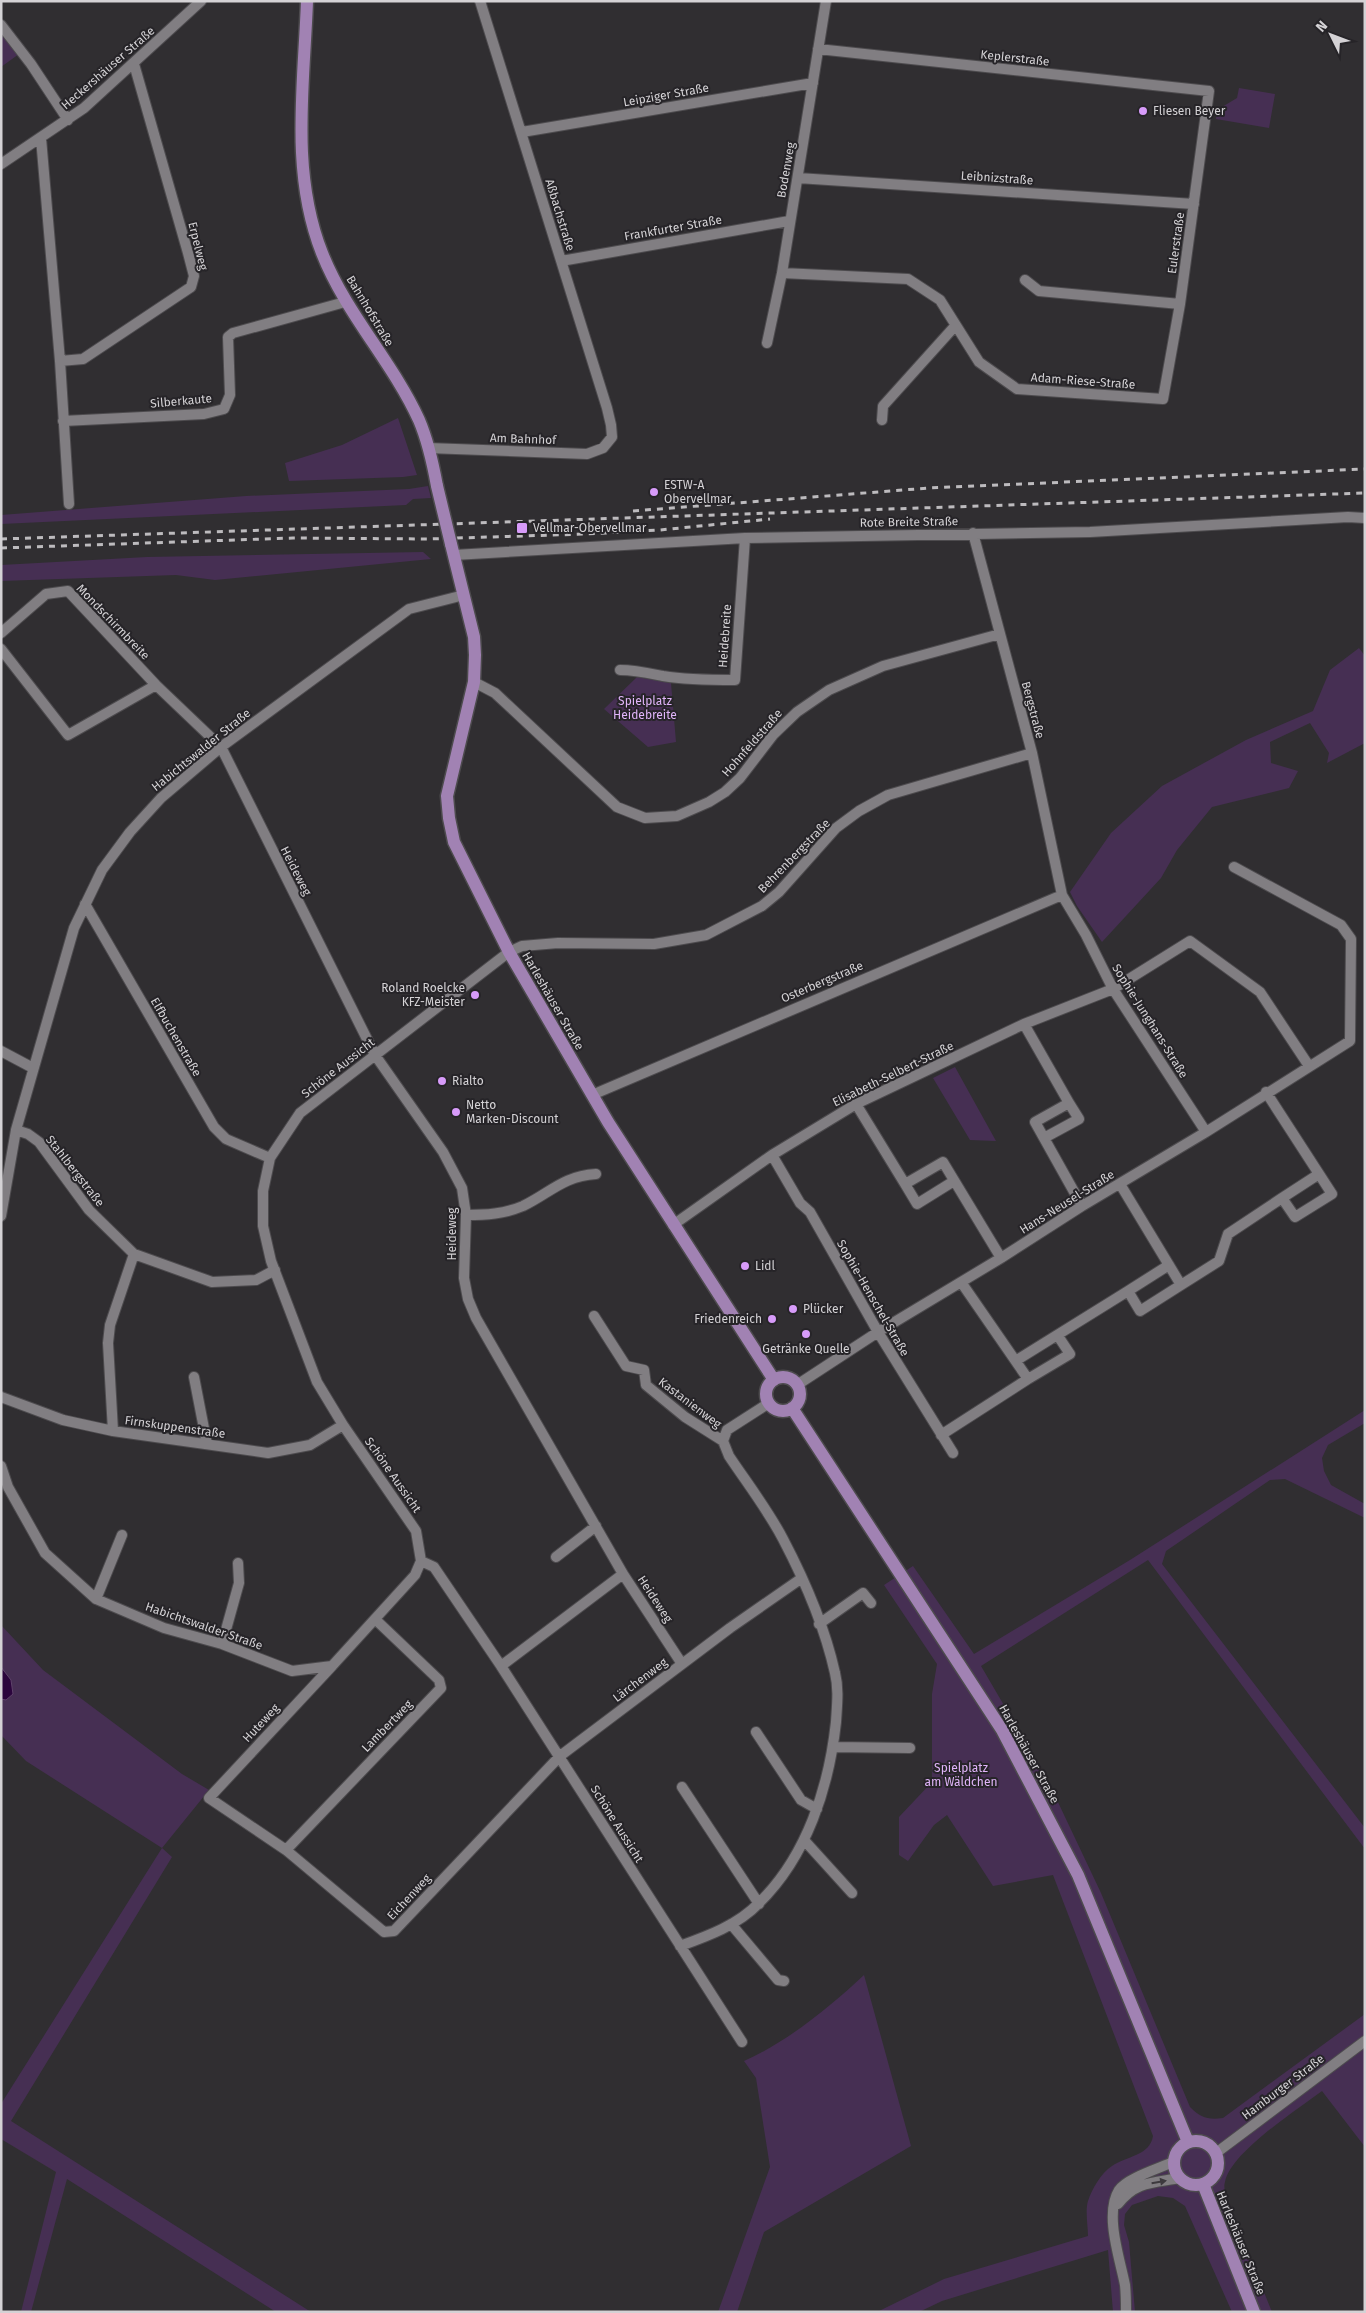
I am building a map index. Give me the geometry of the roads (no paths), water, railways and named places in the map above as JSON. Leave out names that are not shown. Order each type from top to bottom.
[{"type":"main road","name":"Bahnhofstraße","points":[[307,1],[300,139],[308,204],[322,252],[345,302],[400,386],[419,420],[428,448],[464,595]]},
{"type":"main road","name":"Harleshäuser Straße","points":[[464,595],[474,636],[474,682],[449,788],[449,818],[454,842],[509,952],[592,1095],[774,1380]]},
{"type":"main road","points":[[787,1377],[797,1385],[800,1397],[790,1409],[775,1409],[769,1403],[766,1390],[774,1380],[787,1377]]},
{"type":"main road","name":"Harleshäuser Straße","points":[[790,1409],[1002,1730],[1078,1875],[1188,2142]]},
{"type":"main road","points":[[1194,2140],[1207,2143],[1216,2153],[1218,2159],[1216,2172],[1213,2177],[1203,2184],[1190,2184],[1180,2178],[1174,2162],[1178,2150],[1188,2142],[1194,2140]]},
{"type":"main road","name":"Harleshäuser Straße","points":[[1203,2184],[1254,2312]]},
{"type":"street","name":"Heckershäuser Straße","points":[[1,164],[68,120],[134,64],[201,1]]},
{"type":"street","name":"Aßbachstraße","points":[[480,1],[607,408],[612,437]]},
{"type":"street","name":"Bodenweg","points":[[767,343],[782,273],[826,1]]},
{"type":"street","points":[[1,25],[31,64],[68,120]]},
{"type":"street","name":"Keplerstraße","points":[[818,49],[1209,91]]},
{"type":"street","name":"Erpelweg","points":[[60,361],[83,359],[191,287],[194,276],[134,64]]},
{"type":"street","name":"Leipziger Straße","points":[[522,132],[814,83]]},
{"type":"street","name":"Eulerstraße","points":[[1163,398],[1180,304],[1209,91]]},
{"type":"street","points":[[41,138],[60,361],[69,504]]},
{"type":"street","name":"Leibnizstraße","points":[[798,178],[1194,204]]},
{"type":"street","name":"Frankfurter Straße","points":[[561,260],[789,221]]},
{"type":"street","name":"Adam-Riese-Straße","points":[[782,273],[908,280],[940,300],[979,362],[1017,389],[1163,398]]},
{"type":"street","points":[[1025,280],[1039,291],[1180,304]]},
{"type":"street","name":"Silberkaute","points":[[63,421],[204,414],[224,409],[230,395],[228,337],[233,332],[345,302]]},
{"type":"street","points":[[882,420],[882,406],[955,326]]},
{"type":"street","name":"Am Bahnhof","points":[[428,448],[587,454],[603,448],[612,437]]},
{"type":"street","name":"Rote Breite Straße","points":[[453,550],[745,538],[1090,532],[1365,518]]},
{"type":"street","name":"Bergstraße","points":[[973,533],[1032,753],[1062,895]]},
{"type":"street","name":"Heidebreite","points":[[620,670],[638,670],[662,676],[705,680],[734,680],[745,538]]},
{"type":"street","name":"Mondschirmbreite","points":[[1,633],[46,594],[68,590],[156,684],[221,747]]},
{"type":"street","name":"Habichtswalder Straße","points":[[1,1216],[16,1130],[74,928],[102,870],[130,832],[161,798],[221,747],[409,609],[464,595]]},
{"type":"street","name":"Hohnfeldstraße","points":[[474,682],[495,693],[617,807],[645,818],[677,816],[709,802],[725,792],[740,778],[773,735],[797,712],[829,690],[883,666],[1000,634]]},
{"type":"street","points":[[1,648],[68,735],[156,684]]},
{"type":"street","name":"Heideweg","points":[[221,747],[375,1055],[442,1152],[462,1188],[466,1216],[464,1278],[468,1299],[476,1318],[623,1574],[682,1664]]},
{"type":"street","name":"Behrenbergstraße","points":[[509,952],[522,946],[558,943],[654,944],[706,935],[762,906],[779,892],[836,828],[859,811],[888,795],[1032,753]]},
{"type":"street","name":"Hans-Neusel-Straße","points":[[797,1385],[878,1332],[1206,1132],[1266,1092],[1350,1041],[1351,939],[1341,925],[1234,867]]},
{"type":"street","name":"Sophie-Junghans-Straße","points":[[1062,895],[1086,935],[1113,988],[1206,1132]]},
{"type":"street","name":"Osterbergstraße","points":[[592,1095],[1062,895]]},
{"type":"street","name":"Elfbuchenstraße","points":[[85,904],[214,1127],[226,1139],[270,1158]]},
{"type":"street","name":"Elisabeth-Selbert-Straße","points":[[673,1224],[772,1155],[856,1104],[1024,1024],[1113,988],[1190,941],[1260,992],[1309,1066]]},
{"type":"street","name":"Schöne Aussicht","points":[[509,952],[300,1113],[270,1158],[263,1191],[263,1226],[275,1270],[317,1382],[343,1425],[416,1531],[420,1561],[434,1567],[501,1666],[742,2042]]},
{"type":"street","points":[[1024,1024],[1080,1119],[1044,1138]]},
{"type":"street","points":[[1,1051],[33,1068]]},
{"type":"street","points":[[1266,1092],[1332,1194],[1295,1217],[1282,1198]]},
{"type":"street","points":[[1069,1103],[1035,1122],[1082,1206]]},
{"type":"street","points":[[856,1104],[917,1204],[954,1181]]},
{"type":"street","name":"Stahlbergstraße","points":[[16,1130],[28,1134],[39,1142],[89,1210],[134,1254],[212,1282],[256,1280],[275,1270]]},
{"type":"street","name":"Sophie-Henschel-Straße","points":[[772,1155],[800,1203],[810,1212],[878,1332],[953,1453]]},
{"type":"street","points":[[905,1184],[943,1162],[1001,1258]]},
{"type":"street","points":[[466,1216],[492,1215],[508,1211],[523,1206],[562,1182],[584,1175],[596,1174]]},
{"type":"street","points":[[1128,1291],[1140,1311],[1219,1261],[1228,1234],[1319,1174]]},
{"type":"street","points":[[1120,1184],[1181,1285]]},
{"type":"street","points":[[113,1431],[108,1343],[110,1325],[134,1254]]},
{"type":"street","points":[[1017,1360],[1169,1265]]},
{"type":"street","points":[[961,1282],[1017,1360],[1028,1379]]},
{"type":"street","name":"Kastanienweg","points":[[594,1316],[626,1366],[644,1370],[646,1385],[685,1417],[717,1440],[722,1441]]},
{"type":"street","points":[[941,1435],[1070,1354],[1058,1336]]},
{"type":"street","points":[[194,1377],[207,1444]]},
{"type":"street","name":"Firnskuppenstraße","points":[[1,1398],[63,1420],[113,1431],[268,1453],[310,1445],[343,1425]]},
{"type":"street","name":"Kastanienweg","points":[[680,1946],[731,1924],[759,1904],[782,1877],[804,1840],[817,1809],[833,1747],[838,1699],[836,1674],[819,1624],[802,1578],[782,1537],[729,1456],[722,1441],[727,1430],[769,1403]]},
{"type":"street","name":"Habichtswalder Straße","points":[[1,1466],[8,1487],[46,1553],[96,1599],[164,1628],[222,1644],[292,1671],[332,1666]]},
{"type":"street","points":[[556,1557],[596,1526]]},
{"type":"street","points":[[96,1599],[122,1534]]},
{"type":"street","points":[[332,1666],[376,1620],[415,1575],[420,1561]]},
{"type":"street","points":[[222,1644],[239,1583],[238,1563]]},
{"type":"street","points":[[501,1666],[623,1574]]},
{"type":"street","name":"Lärchenweg","points":[[560,1756],[736,1624],[802,1578]]},
{"type":"street","points":[[819,1624],[863,1593],[871,1603]]},
{"type":"street","name":"Lambertweg","points":[[286,1850],[441,1688],[439,1680],[376,1620]]},
{"type":"street","name":"Huteweg","points":[[209,1798],[332,1666]]},
{"type":"street","points":[[756,1732],[801,1800],[817,1809]]},
{"type":"street","points":[[833,1747],[910,1748]]},
{"type":"street","name":"Eichenweg","points":[[209,1798],[286,1850],[384,1932],[394,1931],[560,1756]]},
{"type":"street","points":[[682,1787],[759,1904]]},
{"type":"street","points":[[804,1840],[852,1893]]},
{"type":"street","points":[[731,1924],[778,1980],[784,1981]]},
{"type":"street","name":"Hamburger Straße","points":[[1216,2153],[1365,2041]]},
{"type":"street","points":[[1126,2312],[1125,2288],[1115,2236],[1114,2209],[1120,2190],[1130,2181],[1174,2162]]},
{"type":"street","points":[[1114,2209],[1130,2190],[1146,2184],[1180,2178]]},
{"type":"railway","points":[[633,511],[929,488],[1365,469]]},
{"type":"railway","points":[[1,539],[1365,493]]},
{"type":"railway","points":[[1,548],[293,538],[427,539],[586,534],[660,530],[770,519]]},
{"type":"place","name":"Fliesen Beyer","points":[[1143,111]]},
{"type":"place","name":"ESTW-A Obervellmar","points":[[654,492]]},
{"type":"place","name":"Vellmar-Obervellmar","points":[[522,528]]},
{"type":"place","name":"Roland Roelcke KFZ-Meister","points":[[475,995]]},
{"type":"place","name":"Rialto","points":[[442,1081]]},
{"type":"place","name":"Netto Marken-Discount","points":[[456,1112]]},
{"type":"place","name":"Lidl","points":[[745,1266]]},
{"type":"place","name":"Plücker","points":[[793,1309]]},
{"type":"place","name":"Friedenreich","points":[[772,1319]]},
{"type":"place","name":"Getränke Quelle","points":[[806,1334]]},
{"type":"park label","name":"Spielplatz Heidebreite","points":[[645,708]]},
{"type":"park label","name":"Spielplatz am Wäldchen","points":[[961,1775]]}]
